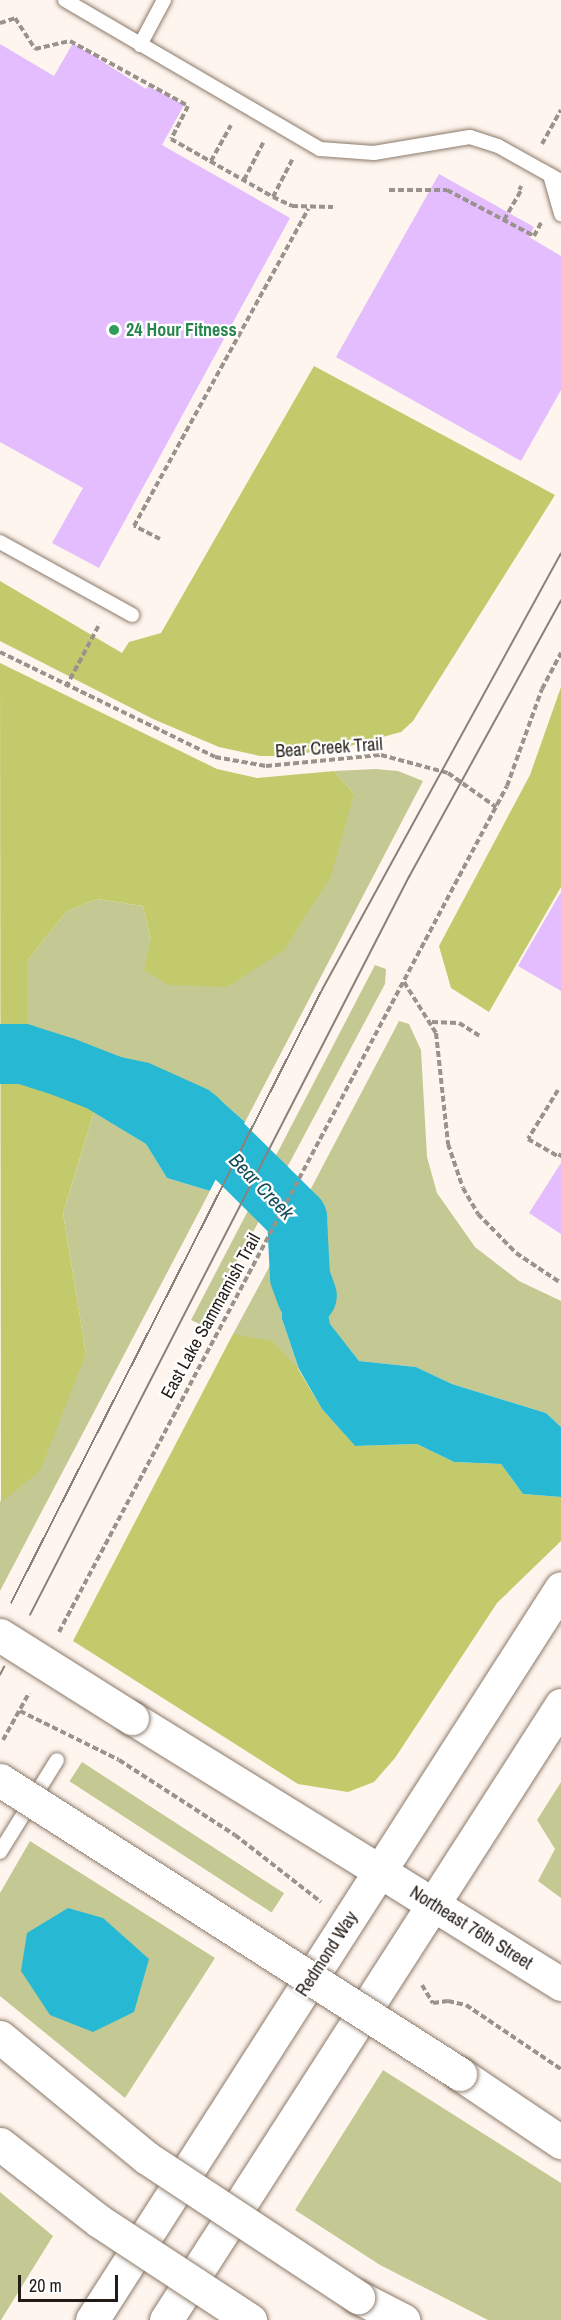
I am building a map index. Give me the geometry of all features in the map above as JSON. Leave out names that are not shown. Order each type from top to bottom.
[{"type":"main road","name":"Redmond Way","points":[[92,2320],[561,1588]]},
{"type":"main road","name":"Northeast 76th Street","points":[[0,1635],[561,1984]]},
{"type":"main road","points":[[166,2320],[561,1705]]},
{"type":"main road","points":[[0,1780],[460,2074],[561,2142]]},
{"type":"main road","points":[[0,2037],[147,2158],[358,2297],[403,2320]]},
{"type":"main road","points":[[0,2144],[99,2221],[250,2320]]},
{"type":"lane","points":[[65,0],[320,149],[374,153],[470,137],[498,146],[555,178],[561,214]]},
{"type":"lane","points":[[140,45],[164,0]]},
{"type":"lane","points":[[0,542],[132,615]]},
{"type":"lane","points":[[0,1852],[57,1760]]},
{"type":"path","points":[[0,23],[15,18],[35,49],[70,41],[188,106],[171,139],[273,197],[308,209],[333,207]]},
{"type":"path","points":[[211,161],[242,105]]},
{"type":"path","points":[[244,180],[274,123]]},
{"type":"path","points":[[273,197],[303,140]]},
{"type":"path","points":[[504,220],[522,189]]},
{"type":"path","points":[[389,190],[447,190],[534,236],[545,215]]},
{"type":"path","points":[[160,539],[134,526],[308,209]]},
{"type":"path","points":[[66,687],[110,603]]},
{"type":"path","name":"Bear Creek Trail","points":[[0,652],[66,687],[215,757],[266,766],[381,754],[448,773],[496,807]]},
{"type":"path","points":[[561,653],[542,689],[515,768],[404,982],[432,1022],[439,1045],[448,1144],[463,1188],[478,1214],[516,1253],[561,1283]]},
{"type":"path","name":"East Lake Sammamish Trail","points":[[59,1632],[404,982]]},
{"type":"path","points":[[432,1022],[459,1023],[481,1037]]},
{"type":"path","points":[[558,1090],[528,1139],[559,1157],[561,1154]]},
{"type":"path","points":[[3,1740],[33,1685]]},
{"type":"path","points":[[20,1711],[119,1760],[235,1835],[307,1891]]},
{"type":"path","points":[[433,2003],[448,2001],[466,2006],[561,2069]]},
{"type":"green space","points":[[314,366],[555,495],[413,721],[401,732],[346,747],[285,756],[260,756],[219,747],[153,719],[0,641],[0,581],[122,653],[129,642],[161,633]]},
{"type":"green space","points":[[0,663],[217,769],[257,778],[334,771],[354,794],[331,876],[284,950],[227,987],[168,985],[144,970],[151,940],[143,906],[97,899],[66,912],[27,961],[27,1037],[32,1075],[94,1112],[63,1213],[86,1354],[40,1471],[1,1502]]},
{"type":"green space","points":[[561,687],[561,887],[489,1012],[451,988],[439,946],[530,775]]},
{"type":"green space","points":[[375,769],[398,771],[423,781],[245,1122],[209,1090],[27,1037],[27,961],[66,912],[97,899],[143,906],[151,940],[354,794],[334,771]]},
{"type":"green space","points":[[375,965],[386,969],[385,984],[282,1177],[271,1165]]},
{"type":"green space","points":[[399,1021],[409,1024],[421,1050],[427,1157],[437,1193],[475,1247],[519,1281],[561,1301],[561,1427],[546,1413],[452,1384],[416,1367],[359,1361],[328,1322],[306,1198]]},
{"type":"green space","points":[[94,1112],[146,1144],[167,1178],[210,1191],[0,1591],[0,1502],[86,1354],[63,1213]]},
{"type":"green space","points":[[252,1203],[264,1212],[202,1325],[191,1320]]},
{"type":"green space","points":[[280,1247],[282,1319],[299,1369],[233,1334]]},
{"type":"green space","points":[[233,1334],[272,1341],[297,1367],[322,1409],[355,1446],[417,1444],[454,1462],[501,1464],[523,1494],[561,1497],[561,1541],[497,1603],[395,1758],[374,1782],[348,1792],[298,1784],[73,1641]]},
{"type":"green space","points":[[82,1762],[284,1893],[272,1913],[69,1781]]},
{"type":"green space","points":[[561,1782],[561,1898],[538,1881],[555,1849],[537,1820]]},
{"type":"green space","points":[[30,1841],[215,1958],[125,2098],[0,1996],[0,1893]]},
{"type":"green space","points":[[383,2070],[561,2183],[561,2320],[488,2320],[380,2265],[295,2210]]},
{"type":"green space","points":[[0,2192],[53,2236],[1,2320],[0,2320]]},
{"type":"water","points":[[27,1037],[149,1063],[209,1090],[245,1122],[210,1191],[167,1178],[146,1144],[32,1075]]},
{"type":"water","points":[[306,1198],[330,1324],[359,1361],[416,1367],[452,1384],[546,1413],[561,1427],[561,1497],[523,1494],[501,1464],[454,1462],[417,1444],[355,1446],[322,1409],[299,1369],[282,1319],[280,1247]]},
{"type":"water","points":[[68,1908],[103,1918],[149,1959],[134,2012],[93,2032],[50,2015],[21,1971],[27,1933]]},
{"type":"pier","points":[[247,1119],[213,1192],[209,1193],[210,1191]]},
{"type":"pier","points":[[307,1195],[280,1247],[277,1251],[277,1245]]},
{"type":"building","name":"24 Hour Fitness","points":[[73,43],[146,89],[148,86],[184,105],[162,145],[290,218],[99,568],[52,543],[83,488],[0,442],[0,44],[54,76]]},
{"type":"building","points":[[439,174],[534,227],[529,237],[561,256],[561,390],[521,461],[336,357]]},
{"type":"building","points":[[561,892],[561,991],[518,966]]},
{"type":"building","points":[[561,1163],[561,1234],[529,1213]]},
{"type":"waterway","name":"Bear Creek","points":[[0,1054],[23,1054],[64,1067],[197,1119],[297,1218],[300,1277],[307,1296]]},
{"type":"tram line","points":[[11,1603],[322,990],[561,554]]},
{"type":"tram line","points":[[30,1615],[409,877],[561,601]]},
{"type":"tram line","points":[[0,1675],[4,1667]]},
{"type":"place","name":"24 Hour Fitness","points":[[114,330]]}]
